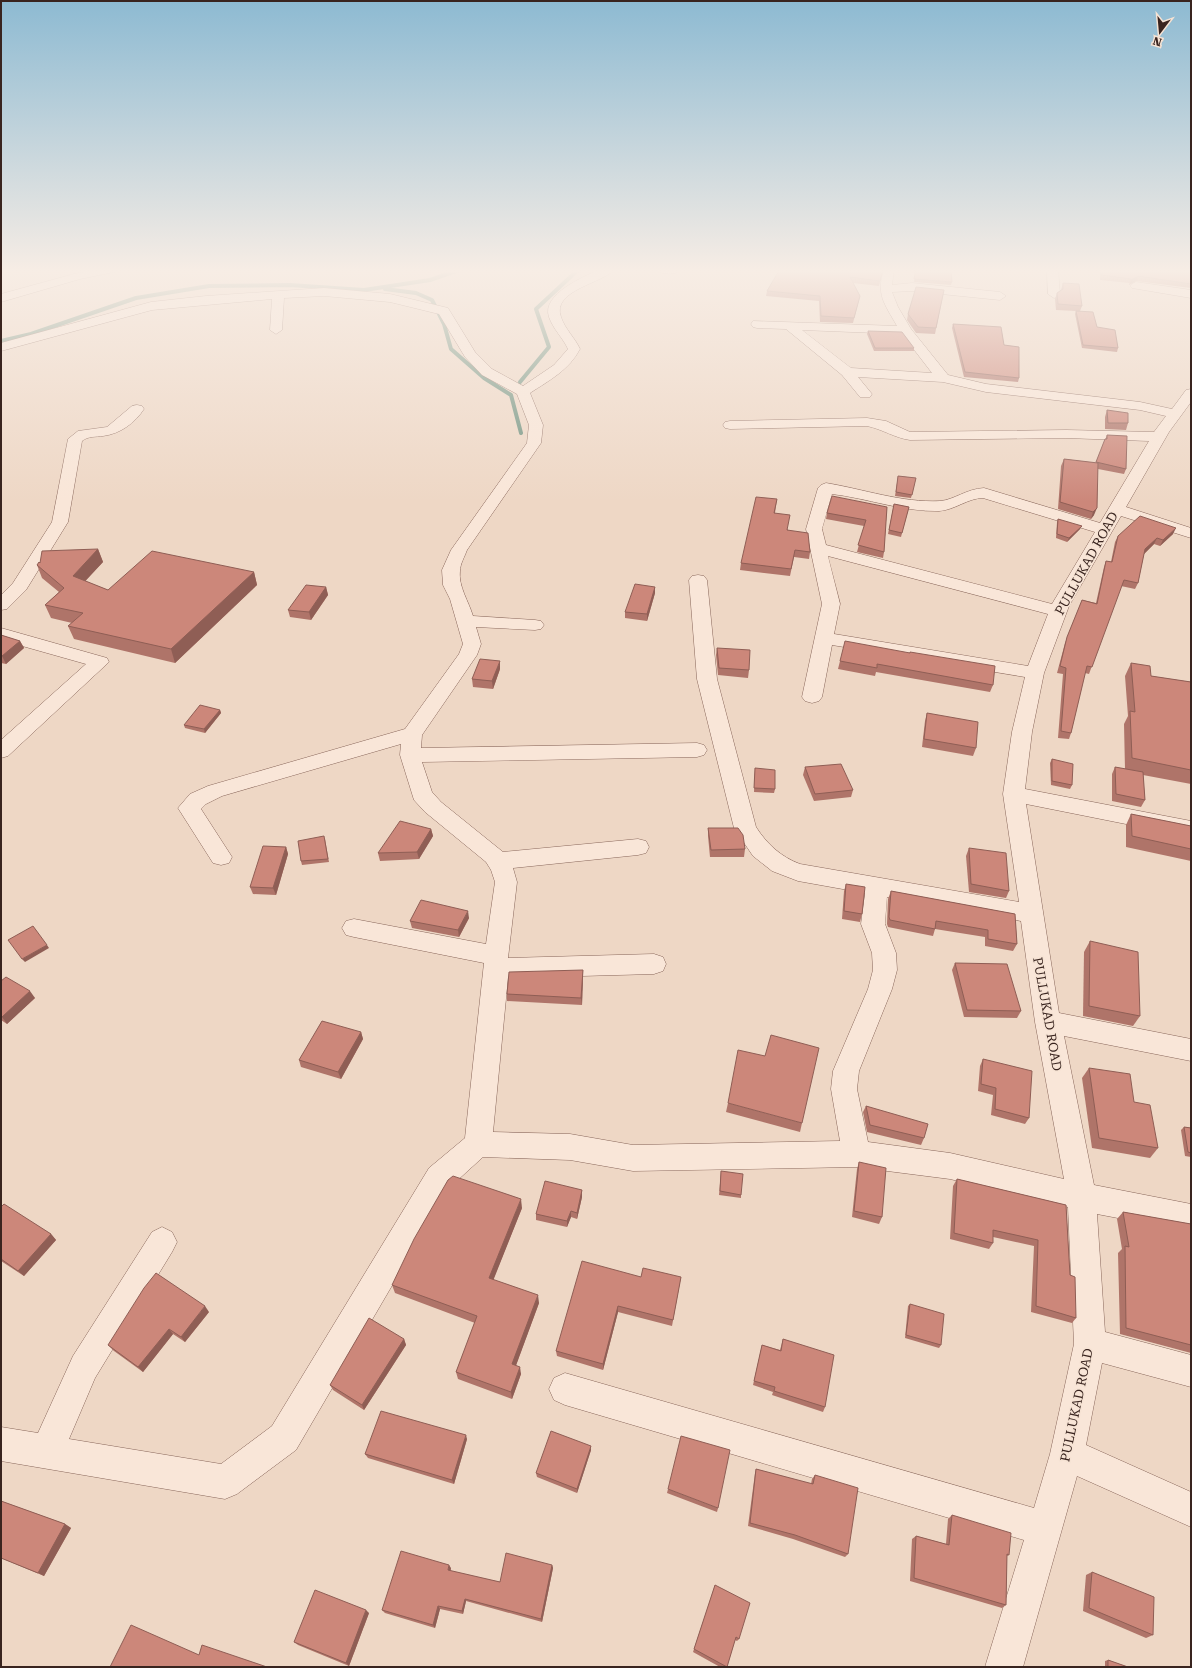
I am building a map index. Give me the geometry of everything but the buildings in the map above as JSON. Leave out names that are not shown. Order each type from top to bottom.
[{"type":"street","points":[[466,347],[470,354],[487,372],[523,392],[536,426],[534,443],[459,550],[451,570],[452,585],[459,599],[472,644],[468,655],[412,734],[410,755],[422,795],[433,807],[494,856],[502,868],[506,882],[478,1144]]},
{"type":"street","points":[[523,392],[562,366],[571,357],[574,349],[573,347]]},
{"type":"street","points":[[816,347],[847,372],[865,394]]},
{"type":"street","points":[[919,347],[943,378]]},
{"type":"street","points":[[847,372],[943,378],[986,388],[1132,405],[1175,414]]},
{"type":"street","name":"PULLUKAD ROAD","points":[[1004,1667],[1067,1454],[1090,1344],[1082,1197],[1048,1022],[1014,794],[1022,732],[1035,673],[1058,611],[1110,519],[1159,437],[1191,393]]},
{"type":"street","points":[[1,605],[20,586],[60,522],[75,439],[86,433],[106,432],[114,429],[137,409]]},
{"type":"street","points":[[730,425],[867,422],[885,425],[896,433],[910,436],[1066,434],[1159,437]]},
{"type":"street","points":[[812,697],[831,604],[814,528],[826,488],[918,504],[939,506],[954,502],[974,492],[984,493],[1110,519],[1191,533]]},
{"type":"street","points":[[819,548],[1058,611]]},
{"type":"street","points":[[698,580],[707,679],[745,828],[750,837],[768,857],[779,865],[798,872],[1032,914]]},
{"type":"street","points":[[465,621],[535,625]]},
{"type":"street","points":[[1,634],[100,662],[1,751]]},
{"type":"street","points":[[824,638],[1035,673]]},
{"type":"street","points":[[221,857],[190,808],[198,799],[215,791],[412,734]]},
{"type":"street","points":[[410,755],[697,750]]},
{"type":"street","points":[[1014,794],[1191,828]]},
{"type":"street","points":[[498,861],[638,847]]},
{"type":"street","points":[[856,1154],[844,1089],[846,1071],[880,989],[885,970],[884,953],[873,924],[877,886]]},
{"type":"street","points":[[354,928],[497,962],[654,964]]},
{"type":"street","points":[[1048,1022],[1191,1050]]},
{"type":"street","points":[[1,1444],[225,1482],[284,1438],[438,1178],[478,1144],[570,1147],[632,1158],[856,1154],[950,1166],[1082,1197],[1191,1218]]},
{"type":"street","points":[[47,1451],[84,1366],[162,1242]]},
{"type":"street","points":[[1090,1344],[1191,1371]]},
{"type":"street","points":[[565,1389],[1046,1529]]},
{"type":"street","points":[[1067,1454],[1191,1510]]},
{"type":"waterway","points":[[450,347],[484,378],[511,395],[521,433]]},
{"type":"waterway","points":[[520,382],[549,347]]}]
